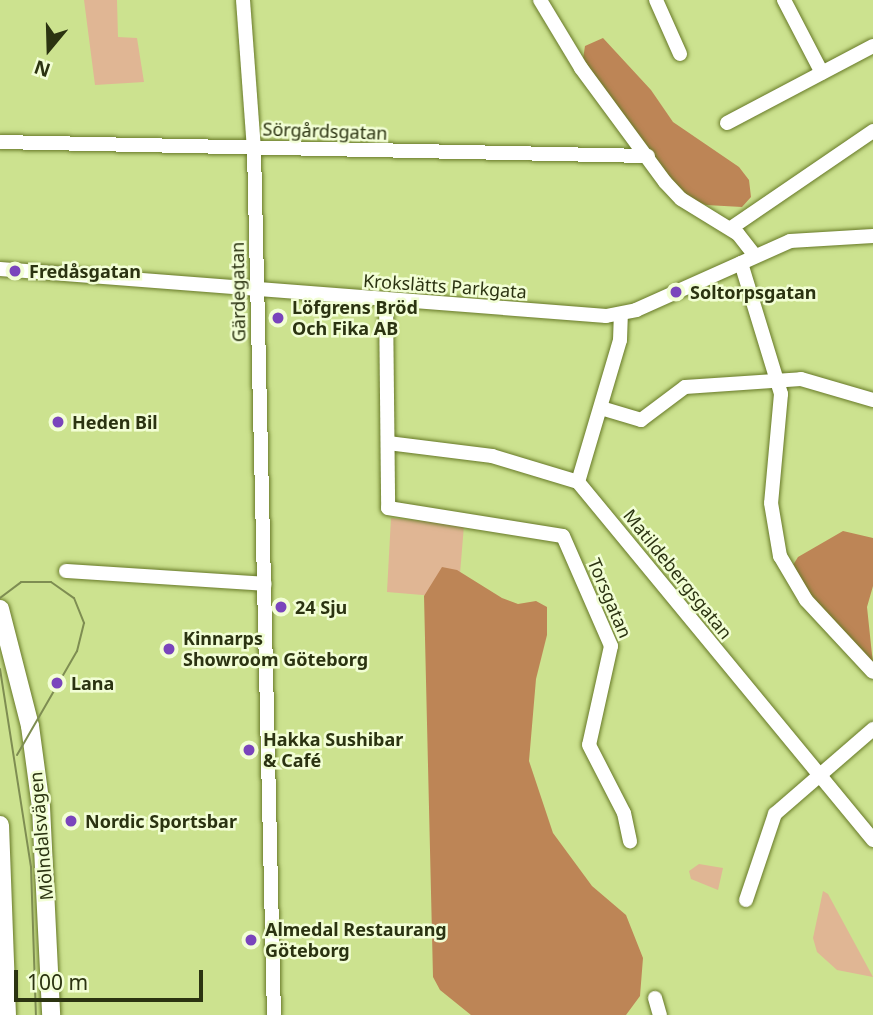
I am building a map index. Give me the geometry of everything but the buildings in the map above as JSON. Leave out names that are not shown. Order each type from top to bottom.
[{"type":"main road","name":"Mölndalsvägen","points":[[0,609],[15,660],[41,807],[51,1015]]},
{"type":"main road","points":[[0,825],[7,1015]]},
{"type":"street","name":"Gärdegatan","points":[[243,0],[254,149],[274,1015]]},
{"type":"street","points":[[540,0],[581,68],[681,199],[731,228],[748,260],[779,380],[781,427],[771,503],[780,556],[806,600],[873,672]]},
{"type":"street","points":[[656,0],[680,54]]},
{"type":"street","points":[[785,0],[822,73]]},
{"type":"street","points":[[727,123],[873,46]]},
{"type":"street","points":[[731,228],[873,131]]},
{"type":"street","name":"Sörgårdsgatan","points":[[0,142],[648,156]]},
{"type":"street","name":"Krokslätts Parkgata","points":[[0,269],[386,301],[621,314],[808,237],[873,236]]},
{"type":"street","points":[[386,301],[388,443],[492,456],[578,482],[620,340],[621,314]]},
{"type":"street","points":[[601,408],[641,420],[679,388],[779,380],[809,380],[873,400]]},
{"type":"street","name":"Torsgatan","points":[[388,443],[388,508],[563,536],[611,646],[589,744],[624,813],[630,841]]},
{"type":"street","name":"Matildebergsgatan","points":[[578,482],[873,840]]},
{"type":"street","points":[[66,571],[265,584]]},
{"type":"street","points":[[747,900],[775,814],[873,729]]},
{"type":"street","points":[[655,998],[660,1015]]},
{"type":"shaded area","points":[[84,0],[117,0],[118,37],[137,38],[144,82],[95,85]]},
{"type":"shaded area","points":[[603,38],[651,90],[673,122],[739,167],[749,180],[751,197],[742,207],[706,205],[691,199],[667,175],[583,59],[585,46]]},
{"type":"shaded area","points":[[391,518],[464,525],[458,598],[387,592]]},
{"type":"shaded area","points":[[843,531],[873,538],[873,586],[867,607],[873,664],[814,601],[793,565],[798,557]]},
{"type":"shaded area","points":[[442,567],[457,570],[502,598],[518,604],[536,601],[547,607],[547,635],[536,679],[529,761],[553,833],[592,886],[626,915],[643,958],[640,996],[626,1015],[471,1015],[440,990],[433,977],[424,596]]},
{"type":"shaded area","points":[[699,864],[723,868],[718,890],[691,879],[689,871]]},
{"type":"shaded area","points":[[823,891],[828,894],[873,977],[837,970],[817,952],[813,938]]},
{"type":"tram line","points":[[0,598],[21,582],[51,582],[74,598],[84,623],[77,651],[17,755]]},
{"type":"tram line","points":[[0,669],[31,867],[36,1015]]},
{"type":"place","name":"Fredåsgatan","points":[[15,271]]},
{"type":"place","name":"Soltorpsgatan","points":[[676,292]]},
{"type":"place","name":"Löfgrens Bröd Och Fika AB","points":[[278,318]]},
{"type":"place","name":"Heden Bil","points":[[58,422]]},
{"type":"place","name":"24 Sju","points":[[281,607]]},
{"type":"place","name":"Kinnarps Showroom Göteborg","points":[[169,649]]},
{"type":"place","name":"Lana","points":[[57,683]]},
{"type":"place","name":"Hakka Sushibar & Café","points":[[249,750]]},
{"type":"place","name":"Nordic Sportsbar","points":[[71,821]]},
{"type":"place","name":"Almedal Restaurang Göteborg","points":[[251,940]]}]
